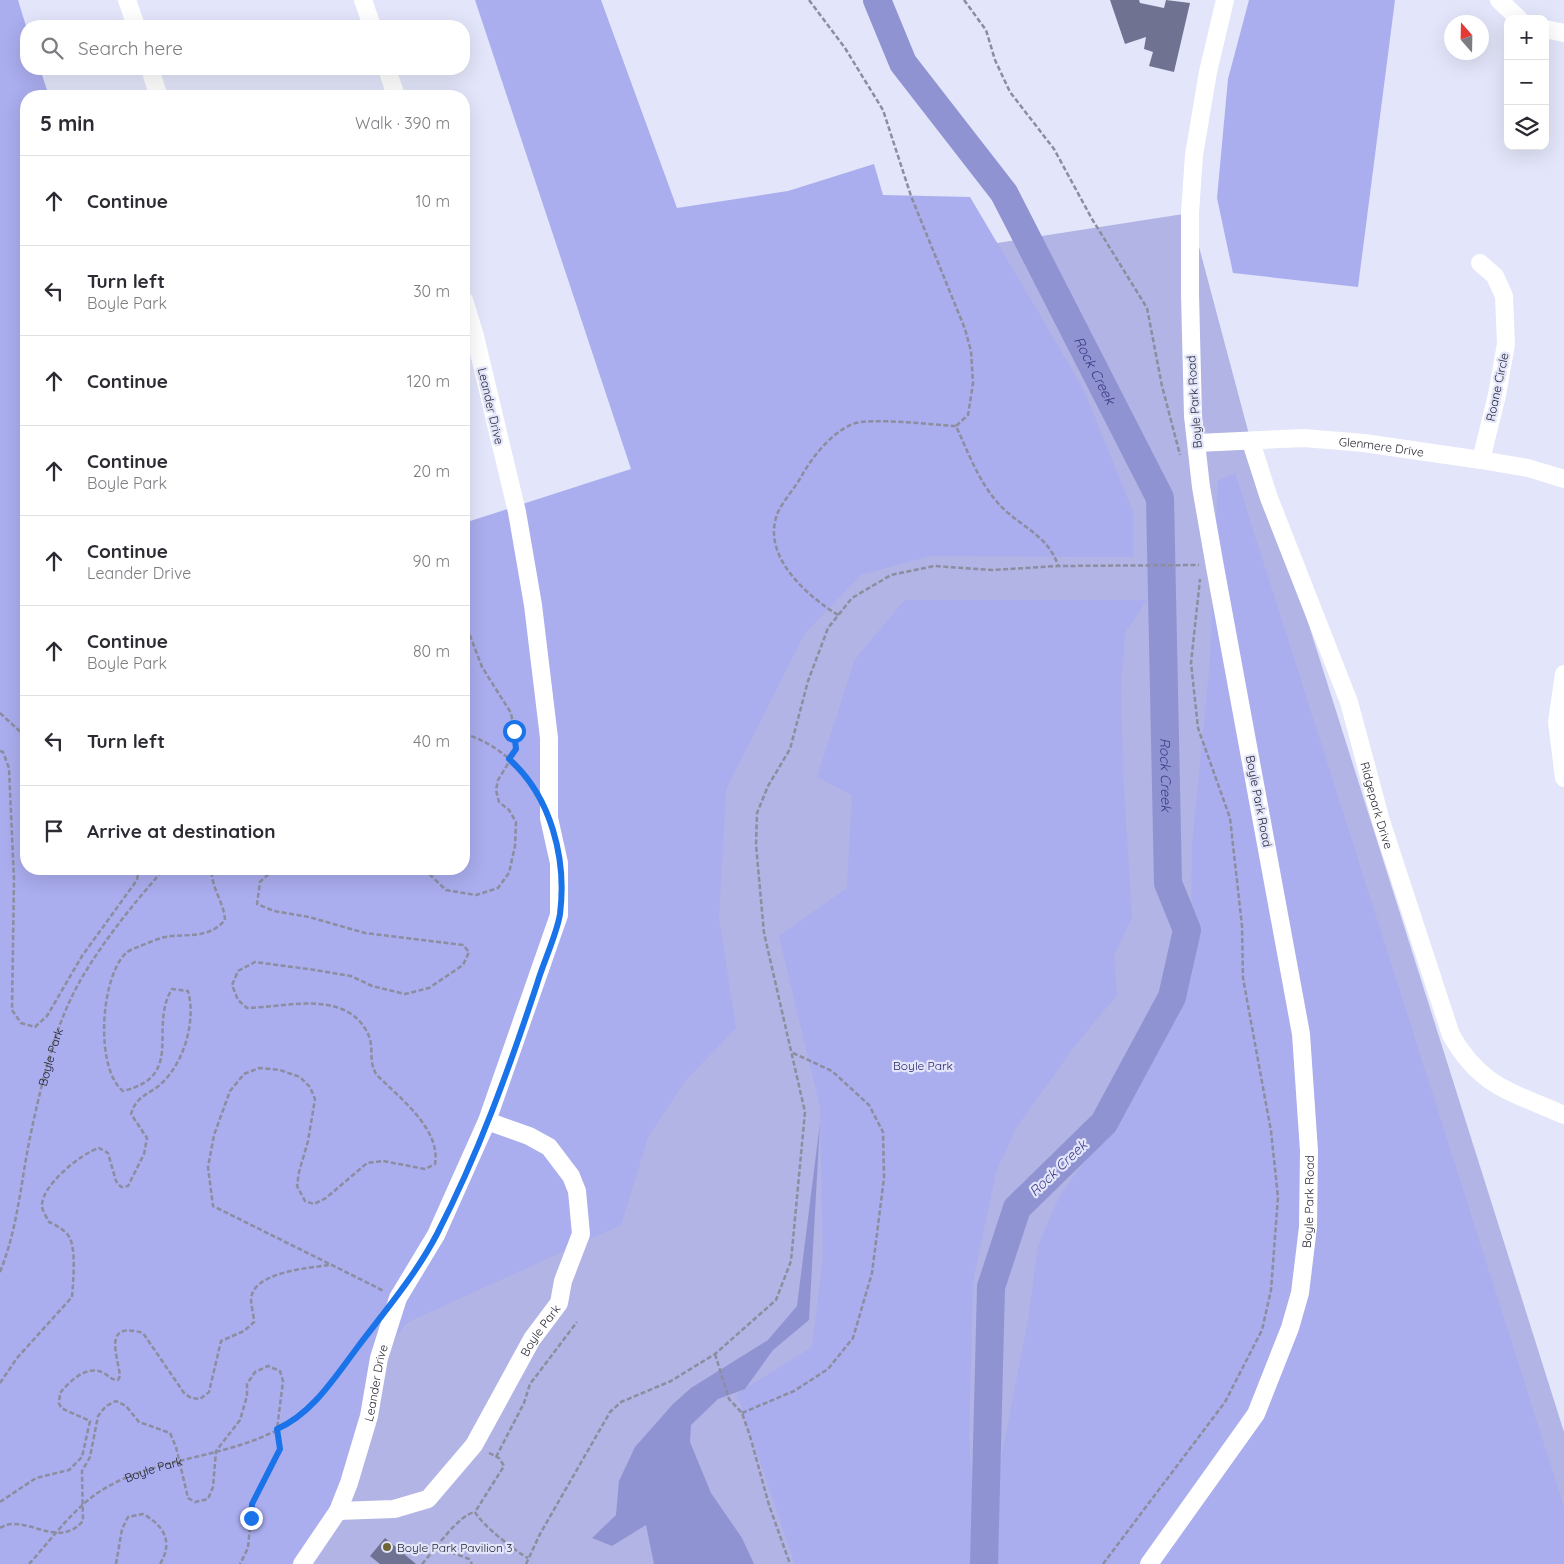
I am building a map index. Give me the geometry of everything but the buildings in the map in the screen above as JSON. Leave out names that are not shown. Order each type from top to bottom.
[{"type":"street","points":[[127,0],[134,20]]},
{"type":"street","points":[[363,0],[370,20]]},
{"type":"street","name":"Boyle Park Road","points":[[1149,1564],[1227,1458],[1256,1414],[1300,1293],[1308,1227],[1309,1150],[1301,1034],[1293,980],[1214,567],[1201,487],[1193,416],[1190,328],[1190,213],[1194,155],[1208,72],[1225,0]]},
{"type":"street","points":[[1499,0],[1514,15]]},
{"type":"street","points":[[1549,29],[1564,33]]},
{"type":"street","points":[[152,75],[157,90]]},
{"type":"street","points":[[388,75],[394,90]]},
{"type":"street","name":"Roane Circle","points":[[1480,263],[1495,276],[1504,296],[1506,344],[1497,395],[1481,460]]},
{"type":"street","name":"Leander Drive","points":[[302,1564],[338,1511],[349,1483],[369,1416],[379,1358],[398,1298],[436,1235],[487,1122],[508,1069],[560,915],[561,885],[557,846],[549,818],[548,738],[536,633],[517,512],[470,320]]},
{"type":"street","name":"Glenmere Drive","points":[[1197,443],[1251,442],[1304,438],[1364,443],[1528,468],[1564,479]]},
{"type":"street","name":"Ridgepark Drive","points":[[1251,442],[1269,498],[1349,702],[1380,821],[1451,1035],[1470,1063],[1489,1081],[1507,1092],[1564,1115]]},
{"type":"street","points":[[1564,674],[1557,731],[1564,778]]},
{"type":"street","name":"Boyle Park","points":[[338,1511],[394,1509],[428,1499],[474,1445],[532,1338],[559,1303],[563,1280],[581,1234],[577,1191],[571,1176],[549,1147],[529,1136],[487,1122]]},
{"type":"path","points":[[809,0],[846,48],[883,110],[912,196],[965,329],[971,351],[973,383],[968,415],[956,426],[869,420],[854,423],[841,430],[826,444],[805,471],[779,512],[774,530],[774,543],[785,567],[819,603],[838,615]]},
{"type":"path","points":[[964,0],[986,30],[995,60],[1010,92],[1054,149],[1147,308],[1162,386],[1180,456]]},
{"type":"path","points":[[956,426],[982,481],[998,504],[1033,530],[1054,554],[1058,566]]},
{"type":"path","points":[[526,1564],[610,1412],[621,1402],[671,1380],[715,1354],[776,1300],[791,1261],[805,1112],[764,933],[756,845],[757,813],[768,786],[790,749],[808,681],[828,628],[852,598],[891,575],[934,566],[993,570],[1058,566],[1200,565],[1199,557]]},
{"type":"path","points":[[1103,1564],[1225,1402],[1262,1330],[1271,1290],[1278,1197],[1271,1131],[1243,978],[1242,926],[1230,818],[1198,728],[1192,672],[1200,575]]},
{"type":"path","points":[[430,875],[446,890],[476,895],[498,888],[508,873],[515,846],[516,822],[509,810],[499,802],[496,790],[498,780],[516,749],[511,712],[482,667],[470,636]]},
{"type":"path","points":[[0,713],[20,731]]},
{"type":"path","points":[[470,736],[478,739],[509,759],[536,789]]},
{"type":"path","points":[[0,751],[3,752],[8,768],[14,879],[12,1010],[21,1023],[35,1027],[48,1016],[82,956],[137,880],[138,875]]},
{"type":"path","name":"Boyle Park","points":[[0,1272],[14,1234],[32,1128],[50,1053],[67,1008],[80,980],[159,875]]},
{"type":"path","points":[[0,1383],[17,1358],[72,1297],[73,1253],[69,1236],[60,1227],[49,1222],[42,1207],[46,1191],[63,1172],[88,1151],[99,1148],[108,1153],[116,1181],[121,1187],[128,1186],[144,1154],[147,1138],[131,1114],[134,1103],[163,1082],[180,1059],[189,1028],[191,1002],[188,991],[172,989],[167,998],[161,1042],[162,1060],[154,1075],[136,1088],[123,1091],[115,1084],[108,1060],[103,1020],[107,990],[127,952],[165,937],[198,936],[219,926],[225,920],[224,909],[211,875]]},
{"type":"path","points":[[268,875],[260,882],[257,904],[274,911],[309,917],[365,933],[463,945],[470,952],[463,965],[428,988],[405,994],[372,986],[351,976],[255,962],[238,971],[232,985],[238,1000],[248,1008],[329,1004],[351,1012],[366,1028],[373,1044],[370,1063],[376,1074],[427,1129],[438,1151],[436,1164],[425,1169],[383,1161],[367,1163],[326,1198],[314,1204],[304,1200],[297,1186],[298,1172],[308,1141],[315,1099],[310,1087],[300,1077],[280,1070],[259,1068],[244,1074],[230,1091],[214,1135],[208,1167],[213,1206],[398,1298]]},
{"type":"path","points":[[742,1413],[794,1391],[828,1369],[853,1338],[872,1273],[884,1178],[883,1132],[868,1104],[832,1071],[792,1052]]},
{"type":"path","points":[[0,1502],[36,1478],[69,1470],[82,1457],[90,1421],[61,1408],[59,1403],[60,1393],[83,1373],[92,1370],[103,1373],[112,1380],[118,1380],[120,1376],[114,1346],[118,1335],[133,1330],[143,1333],[184,1392],[191,1398],[200,1399],[209,1392],[221,1341],[244,1331],[254,1322],[251,1298],[261,1281],[270,1276],[330,1265]]},
{"type":"path","points":[[496,1457],[524,1403],[530,1384],[577,1322]]},
{"type":"path","name":"Boyle Park","points":[[29,1564],[84,1505],[106,1488],[138,1472],[242,1445],[296,1418],[316,1399],[370,1332]]},
{"type":"path","points":[[715,1354],[729,1399],[742,1413],[768,1505],[790,1564]]},
{"type":"path","points":[[0,1528],[12,1522],[57,1533],[67,1532],[78,1527],[83,1521],[82,1472],[90,1457],[98,1416],[106,1406],[116,1402],[126,1406],[139,1422],[170,1433],[188,1498],[195,1502],[208,1498],[214,1486],[216,1451],[240,1420],[247,1396],[247,1384],[255,1372],[268,1366],[280,1371],[283,1381],[277,1429],[280,1449],[252,1504],[248,1548],[240,1564]]},
{"type":"path","points":[[422,1564],[455,1525],[469,1513],[475,1512],[504,1466],[496,1457],[474,1445]]},
{"type":"path","points":[[475,1512],[478,1518],[501,1539],[529,1558]]},
{"type":"path","points":[[116,1564],[122,1529],[128,1516],[143,1514],[159,1523],[166,1539],[165,1557],[160,1564]]},
{"type":"path","points":[[437,1547],[468,1559],[472,1564]]},
{"type":"green space","points":[[0,0],[18,0],[24,20],[20,20],[20,75],[42,75],[47,90],[20,90],[20,875],[470,875],[470,521],[631,469],[475,0],[601,0],[677,208],[788,191],[874,164],[883,195],[970,197],[1083,388],[1133,512],[1133,557],[930,556],[861,575],[805,633],[726,789],[719,919],[736,1028],[685,1081],[648,1137],[621,1225],[408,1322],[379,1358],[349,1483],[302,1564],[0,1564]]},
{"type":"green space","points":[[1249,0],[1395,0],[1358,287],[1233,273],[1217,198],[1228,79]]},
{"type":"green space","name":"Boyle Park","points":[[1190,213],[1251,442],[1564,1432],[1564,1564],[0,1564],[0,586],[20,804],[20,875],[470,875],[470,856],[635,506],[779,277]]},
{"type":"green space","points":[[1235,473],[1564,1507],[1564,1564],[795,1564],[737,1394],[812,1347],[823,1256],[820,1107],[779,936],[847,888],[852,795],[817,777],[855,659],[905,600],[1147,600],[1125,633],[1121,687],[1123,776],[1132,917],[1114,955],[1117,995],[1074,1047],[1016,1128],[996,1172],[973,1281],[969,1440],[974,1508],[1000,1464],[1028,1321],[1038,1246],[1060,1195],[1131,1100],[1191,972],[1192,845],[1210,661],[1218,481]]},
{"type":"shaded area","points":[[820,1123],[809,1320],[773,1350],[745,1389],[718,1399],[691,1425],[690,1442],[711,1493],[742,1538],[754,1564],[654,1564],[646,1525],[612,1546],[592,1538],[616,1515],[619,1481],[635,1447],[673,1404],[691,1388],[768,1340],[797,1306]]},
{"type":"waterway","name":"Rock Creek","points":[[877,0],[903,63],[1004,193],[1160,498],[1168,883],[1187,930],[1172,997],[1104,1123],[1017,1208],[991,1287],[984,1564]]},
{"type":"place","name":"Boyle Park Pavilion 3","points":[[387,1547]]},
{"type":"route","points":[[251,1518],[252,1504],[280,1449],[277,1429],[285,1426],[301,1414],[335,1378],[358,1346],[398,1298],[436,1235],[487,1122],[508,1069],[560,915],[561,885],[557,846],[549,818],[539,795],[519,768],[509,759],[516,749],[514,731]]}]
